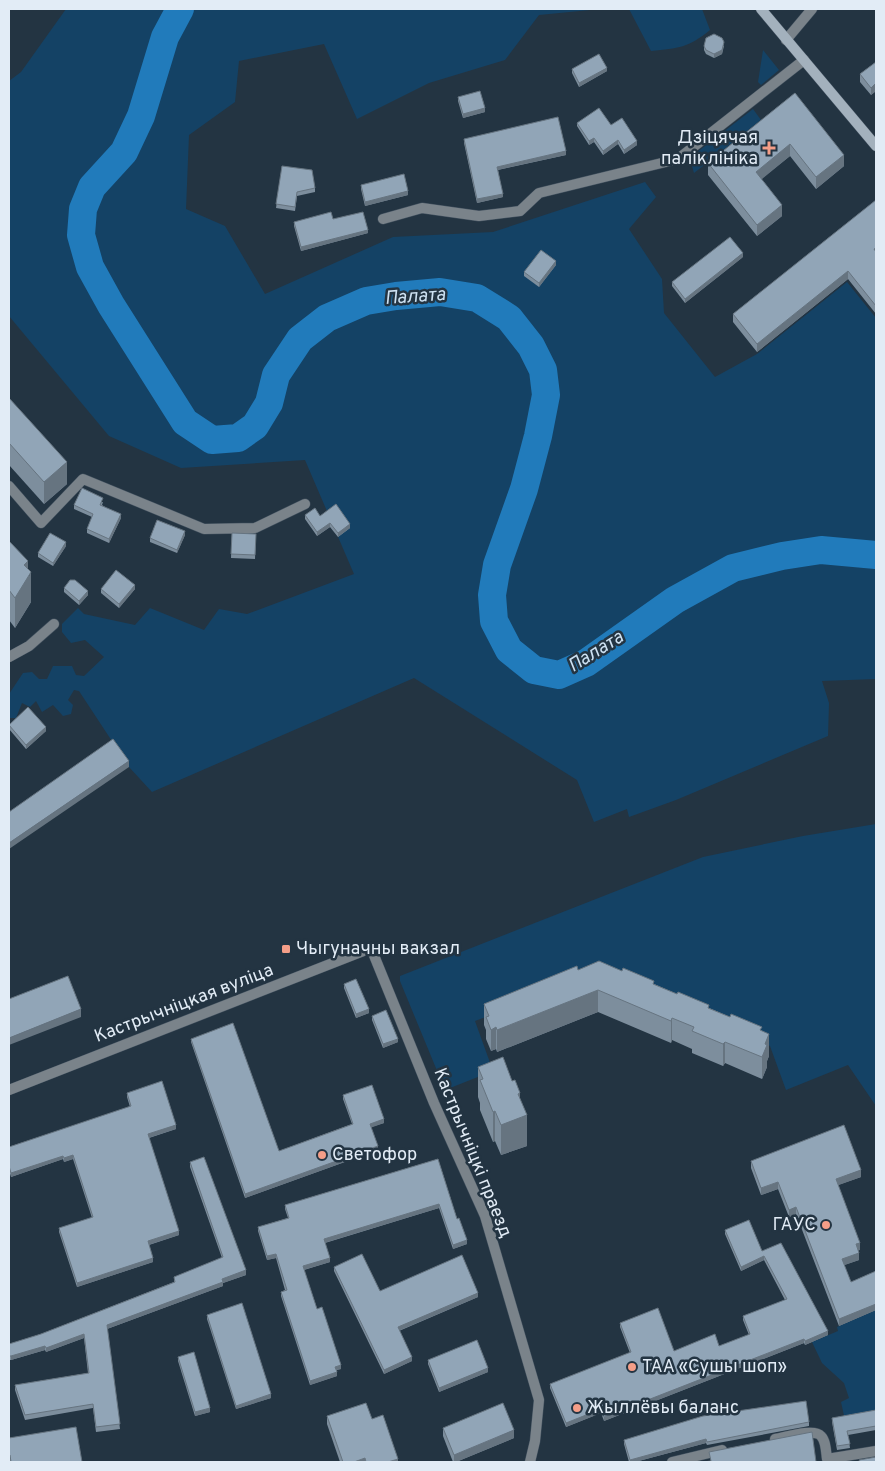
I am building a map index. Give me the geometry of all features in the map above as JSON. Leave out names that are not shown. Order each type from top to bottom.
[{"type":"main road","points":[[761,9],[876,146]]},
{"type":"street","points":[[786,40],[812,9]]},
{"type":"street","points":[[383,220],[422,208],[479,216],[520,211],[539,193],[678,159],[804,60]]},
{"type":"street","points":[[9,486],[42,523],[83,478],[204,529],[255,528],[305,504]]},
{"type":"street","points":[[9,657],[29,646],[54,624]]},
{"type":"street","name":"Кастрычніцкая вуліца","points":[[9,1090],[371,948]]},
{"type":"street","name":"Кастрычніцкі праезд","points":[[371,948],[434,1103],[485,1216],[539,1400],[535,1441],[530,1462]]},
{"type":"street","points":[[766,1441],[813,1432],[821,1435],[827,1459],[876,1451]]},
{"type":"street","points":[[672,1462],[728,1448]]},
{"type":"shaded area","points":[[66,9],[600,9],[539,15],[505,60],[429,83],[357,119],[324,44],[239,61],[235,102],[189,135],[186,209],[225,226],[265,294],[393,237],[493,232],[645,182],[656,197],[629,229],[662,279],[664,313],[715,377],[757,354],[847,282],[876,318],[876,679],[822,681],[829,703],[828,736],[676,800],[629,817],[627,809],[594,822],[577,780],[414,678],[152,792],[129,767],[79,691],[74,690],[68,700],[73,705],[71,714],[63,716],[53,705],[42,712],[36,701],[30,707],[22,703],[16,718],[9,718],[9,694],[23,673],[32,672],[39,679],[47,679],[53,666],[72,666],[76,675],[84,676],[104,657],[85,640],[71,643],[62,632],[62,624],[78,608],[84,614],[135,625],[150,608],[204,630],[219,609],[247,614],[354,574],[305,460],[181,468],[109,436],[9,316],[9,81],[21,72]]},
{"type":"shaded area","points":[[629,9],[702,9],[710,30],[689,44],[651,51]]},
{"type":"shaded area","points":[[763,50],[779,70],[761,85],[758,82]]},
{"type":"shaded area","points":[[753,109],[761,120],[694,173],[691,163],[696,153]]},
{"type":"shaded area","points":[[876,824],[876,1106],[848,1065],[786,1090],[770,1046],[602,973],[475,1021],[493,1071],[445,1090],[400,981],[400,976],[703,857],[803,836]]},
{"type":"shaded area","points":[[876,1310],[876,1414],[845,1420],[841,1402],[849,1398],[844,1383],[822,1363],[812,1342],[838,1331],[837,1327]]},
{"type":"building","points":[[714,34],[722,38],[724,42],[722,50],[714,54],[706,50],[704,46],[706,38]]},
{"type":"building","points":[[599,54],[607,68],[579,83],[572,69]]},
{"type":"building","points":[[876,62],[876,83],[871,88],[860,74]]},
{"type":"building","points":[[480,91],[485,108],[463,114],[458,97]]},
{"type":"building","points":[[795,93],[844,155],[816,177],[790,144],[756,172],[782,205],[757,225],[708,163]]},
{"type":"building","points":[[599,108],[611,125],[622,118],[637,141],[624,150],[618,140],[603,151],[594,138],[589,141],[577,123]]},
{"type":"building","points":[[558,117],[566,151],[497,167],[503,194],[477,199],[464,139]]},
{"type":"building","points":[[282,166],[312,170],[315,188],[297,192],[295,207],[276,204]]},
{"type":"building","points":[[404,174],[408,191],[365,202],[361,185]]},
{"type":"building","points":[[876,200],[876,248],[874,249],[876,252],[876,306],[848,271],[757,344],[733,314]]},
{"type":"building","points":[[331,212],[333,219],[363,212],[368,230],[301,247],[294,222]]},
{"type":"building","points":[[730,237],[743,253],[685,299],[672,282]]},
{"type":"building","points":[[541,250],[556,261],[539,283],[524,272]]},
{"type":"building","points":[[9,398],[67,462],[44,482],[9,443]]},
{"type":"building","points":[[82,488],[103,498],[100,505],[121,514],[109,539],[87,529],[93,514],[74,505]]},
{"type":"building","points":[[336,504],[350,524],[338,533],[330,523],[317,532],[305,515],[315,508],[320,516]]},
{"type":"building","points":[[157,520],[185,531],[177,550],[150,538]]},
{"type":"building","points":[[50,533],[66,542],[53,563],[38,553]]},
{"type":"building","points":[[232,533],[256,534],[255,555],[231,554]]},
{"type":"building","points":[[9,541],[28,561],[24,565],[31,572],[15,598],[9,590]]},
{"type":"building","points":[[116,570],[135,585],[119,604],[101,589]]},
{"type":"building","points":[[70,580],[75,580],[88,591],[79,601],[64,588]]},
{"type":"building","points":[[28,707],[46,727],[26,745],[9,725]]},
{"type":"building","points":[[113,739],[129,761],[9,843],[9,812]]},
{"type":"building","points":[[599,961],[622,971],[623,968],[654,981],[653,984],[709,1005],[708,1008],[730,1017],[731,1014],[762,1027],[760,1030],[769,1034],[762,1057],[725,1042],[723,1044],[692,1031],[694,1027],[672,1018],[671,1021],[598,990],[497,1030],[496,1027],[491,1030],[486,1017],[489,1016],[484,1004],[577,966],[578,970]]},
{"type":"building","points":[[68,976],[81,1009],[9,1038],[9,999]]},
{"type":"building","points":[[356,979],[369,1009],[356,1014],[344,984]]},
{"type":"building","points":[[386,1010],[398,1039],[383,1044],[372,1016]]},
{"type":"building","points":[[233,1023],[279,1151],[353,1124],[343,1095],[372,1085],[384,1119],[370,1124],[378,1146],[245,1194],[191,1039]]},
{"type":"building","points":[[503,1057],[512,1081],[515,1080],[520,1093],[518,1094],[527,1115],[501,1125],[495,1111],[493,1112],[480,1080],[483,1079],[478,1067]]},
{"type":"building","points":[[162,1081],[176,1125],[148,1134],[179,1231],[148,1241],[153,1258],[77,1283],[59,1228],[93,1217],[73,1155],[64,1158],[63,1156],[11,1173],[9,1147],[131,1106],[127,1093]]},
{"type":"building","points":[[844,1125],[861,1170],[836,1179],[860,1243],[856,1244],[859,1253],[842,1259],[851,1282],[876,1271],[876,1304],[839,1319],[796,1207],[789,1210],[778,1182],[761,1188],[751,1161]]},
{"type":"building","points":[[204,1157],[246,1270],[222,1279],[223,1282],[107,1325],[120,1424],[96,1427],[93,1404],[25,1415],[15,1385],[89,1373],[84,1334],[46,1348],[45,1346],[11,1356],[9,1356],[9,1344],[41,1334],[175,1282],[174,1277],[223,1257],[190,1162]]},
{"type":"building","points":[[438,1159],[457,1219],[459,1218],[467,1240],[453,1245],[439,1204],[324,1239],[330,1258],[303,1266],[317,1309],[322,1307],[341,1365],[335,1367],[337,1372],[310,1381],[281,1292],[287,1290],[276,1254],[267,1256],[258,1227],[289,1218],[285,1205]]},
{"type":"building","points":[[749,1220],[762,1251],[781,1243],[828,1331],[604,1417],[601,1409],[566,1423],[550,1384],[631,1352],[620,1323],[658,1308],[674,1351],[715,1334],[719,1346],[750,1334],[743,1316],[787,1299],[764,1256],[741,1267],[725,1230]]},
{"type":"building","points":[[362,1254],[380,1291],[462,1255],[478,1293],[398,1327],[412,1357],[384,1370],[334,1267]]},
{"type":"building","points":[[242,1303],[271,1394],[236,1406],[207,1315]]},
{"type":"building","points":[[477,1340],[488,1368],[439,1388],[428,1360]]},
{"type":"building","points":[[194,1352],[210,1408],[195,1412],[178,1357]]},
{"type":"building","points":[[806,1401],[809,1422],[707,1442],[706,1439],[630,1460],[624,1440],[703,1416]]},
{"type":"building","points":[[366,1403],[372,1419],[383,1415],[398,1459],[388,1462],[366,1462],[365,1458],[354,1462],[343,1462],[327,1416]]},
{"type":"building","points":[[503,1403],[514,1430],[454,1455],[443,1428]]},
{"type":"building","points":[[876,1410],[876,1426],[847,1431],[850,1444],[837,1446],[832,1418]]},
{"type":"building","points":[[76,1427],[82,1462],[11,1462],[9,1438]]},
{"type":"building","points":[[812,1432],[816,1462],[703,1462],[711,1461],[709,1452]]},
{"type":"building","points":[[876,1457],[876,1462],[860,1462],[859,1460]]},
{"type":"waterway","name":"Палата","points":[[180,9],[165,37],[141,116],[124,152],[92,187],[83,209],[81,235],[90,267],[111,305],[185,422],[212,440],[238,438],[255,426],[269,403],[276,375],[300,339],[327,318],[366,301],[440,292],[477,298],[509,318],[531,346],[543,370],[546,395],[538,436],[524,489],[497,565],[492,595],[494,621],[509,650],[534,670],[559,675],[586,663],[675,600],[733,568],[782,556],[821,550],[876,555]]},
{"type":"place","name":"Дзіцячая паліклініка","points":[[769,148]]},
{"type":"place","name":"Чыгуначны вакзал","points":[[286,949]]},
{"type":"place","name":"Светофор","points":[[322,1155]]},
{"type":"place","name":"ГАУС","points":[[826,1225]]},
{"type":"place","name":"ТАА «Сушы шоп»","points":[[632,1367]]},
{"type":"place","name":"Жыллёвы баланс","points":[[577,1408]]}]
